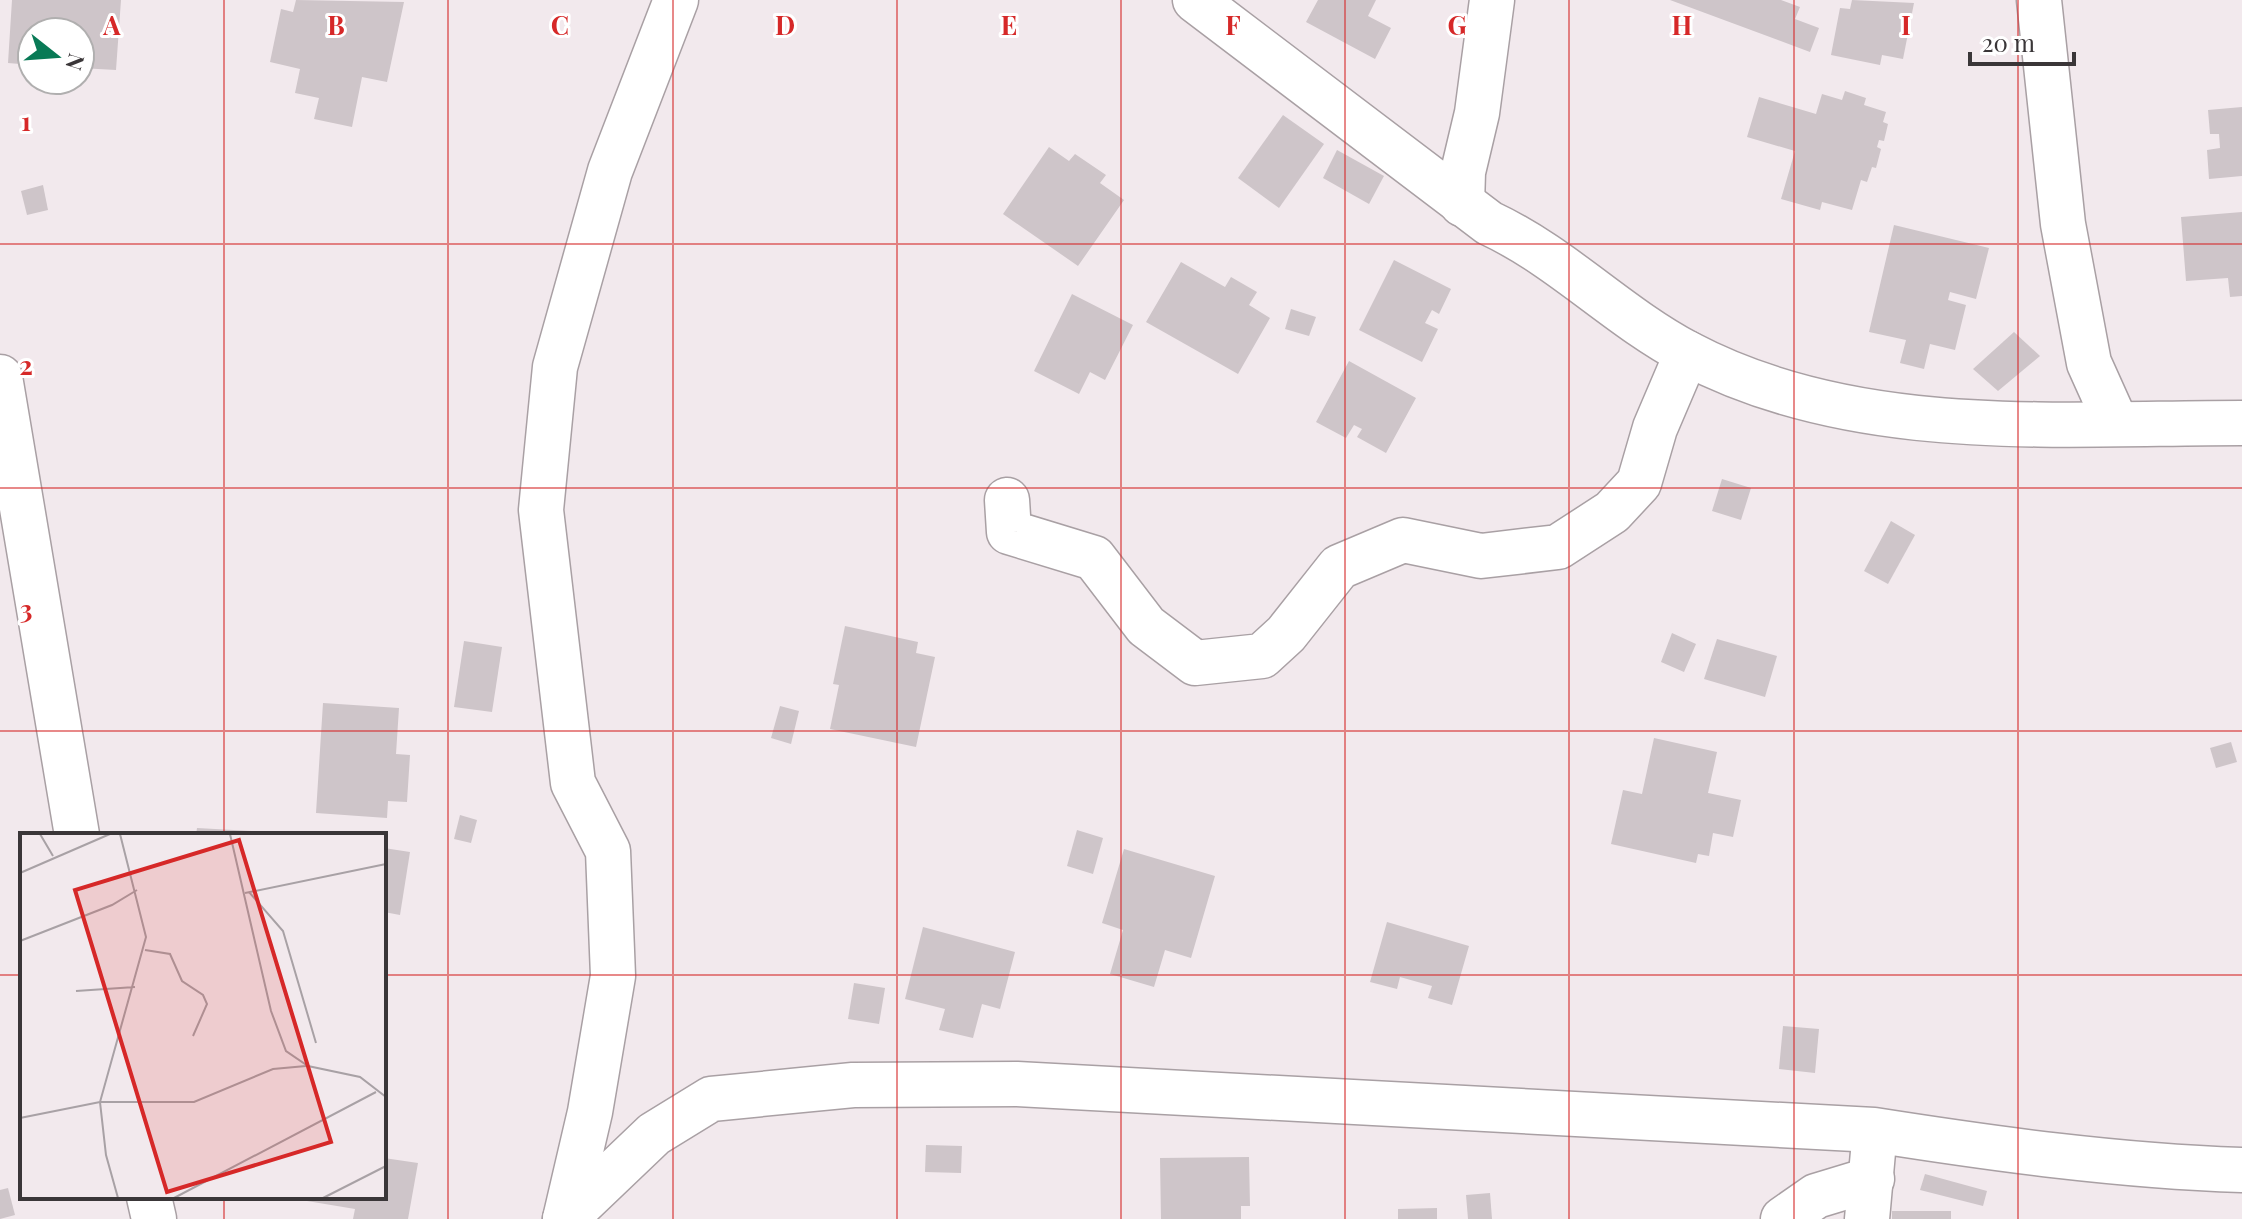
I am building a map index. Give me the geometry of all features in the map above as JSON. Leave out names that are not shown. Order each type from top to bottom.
[{"type":"street","points":[[565,1219],[590,1112],[613,976],[608,851],[573,783],[541,510],[555,367],[610,171],[676,0]]},
{"type":"street","points":[[1195,0],[1462,204],[1543,252],[1687,353],[1773,388],[1885,416],[2116,423],[2242,423]]},
{"type":"street","points":[[1462,204],[1463,172],[1477,113],[1492,0]]},
{"type":"street","points":[[2039,0],[2063,224],[2089,363],[2116,423]]},
{"type":"street","points":[[1007,500],[1009,532],[1094,558],[1146,626],[1195,663],[1262,656],[1286,634],[1339,567],[1403,540],[1481,556],[1558,547],[1612,512],[1639,483],[1655,428],[1687,353]]},
{"type":"street","points":[[0,377],[77,833]]},
{"type":"street","points":[[565,1219],[654,1134],[711,1099],[853,1085],[1017,1084],[1874,1130],[1970,1145],[2194,1169],[2242,1170]]},
{"type":"street","points":[[1783,1219],[1816,1196],[1870,1199],[1874,1130]]},
{"type":"street","points":[[149,1199],[154,1219]]},
{"type":"building","points":[[12,0],[121,0],[116,70],[96,69],[96,16],[16,16],[16,64],[8,63]]},
{"type":"building","points":[[296,0],[404,2],[387,82],[362,77],[352,127],[314,119],[319,98],[295,93],[300,69],[270,62],[281,9],[293,12]]},
{"type":"building","points":[[1318,0],[1376,0],[1368,16],[1391,28],[1375,59],[1306,22]]},
{"type":"building","points":[[1670,0],[1781,0],[1800,7],[1795,19],[1819,28],[1810,52]]},
{"type":"building","points":[[1852,0],[1914,3],[1903,59],[1882,55],[1880,65],[1831,55],[1840,8],[1850,9]]},
{"type":"building","points":[[1845,91],[1866,98],[1864,105],[1886,112],[1883,122],[1888,124],[1884,141],[1879,140],[1877,147],[1881,149],[1876,168],[1872,167],[1867,182],[1861,180],[1852,210],[1822,202],[1820,210],[1781,199],[1795,151],[1747,137],[1759,97],[1816,114],[1822,94],[1842,100]]},
{"type":"building","points":[[2242,107],[2242,176],[2209,179],[2207,150],[2220,148],[2219,134],[2210,134],[2208,110]]},
{"type":"building","points":[[1283,115],[1324,144],[1279,208],[1238,178]]},
{"type":"building","points":[[1049,147],[1069,161],[1075,154],[1106,175],[1100,183],[1124,200],[1078,266],[1003,214]]},
{"type":"building","points":[[1337,150],[1384,176],[1369,204],[1323,178]]},
{"type":"building","points":[[43,185],[48,210],[27,215],[21,191]]},
{"type":"building","points":[[2242,212],[2242,296],[2230,297],[2228,278],[2186,281],[2181,217]]},
{"type":"building","points":[[1894,225],[1989,248],[1976,299],[1950,292],[1948,300],[1966,305],[1955,350],[1930,344],[1924,369],[1900,363],[1906,340],[1869,332]]},
{"type":"building","points":[[1394,260],[1451,289],[1439,314],[1432,310],[1425,323],[1438,329],[1422,362],[1359,330]]},
{"type":"building","points":[[1181,262],[1225,287],[1231,277],[1257,292],[1249,305],[1270,318],[1238,374],[1146,322]]},
{"type":"building","points":[[1072,294],[1133,325],[1105,380],[1090,372],[1079,394],[1034,371]]},
{"type":"building","points":[[1291,309],[1316,317],[1309,336],[1285,329]]},
{"type":"building","points":[[2014,332],[2040,356],[1998,391],[1973,369]]},
{"type":"building","points":[[1349,361],[1416,398],[1386,453],[1357,437],[1362,429],[1354,425],[1346,438],[1316,422]]},
{"type":"building","points":[[1722,479],[1751,488],[1741,520],[1712,511]]},
{"type":"building","points":[[1891,521],[1915,535],[1888,584],[1864,571]]},
{"type":"building","points":[[845,626],[918,642],[916,653],[935,657],[916,747],[830,729],[839,685],[833,684]]},
{"type":"building","points":[[1672,633],[1696,644],[1684,672],[1661,662]]},
{"type":"building","points":[[1717,639],[1777,656],[1765,697],[1704,679]]},
{"type":"building","points":[[464,641],[502,647],[492,712],[454,707]]},
{"type":"building","points":[[323,703],[399,708],[396,754],[410,755],[407,802],[388,801],[387,818],[316,813]]},
{"type":"building","points":[[780,706],[799,711],[791,744],[771,738]]},
{"type":"building","points":[[1654,738],[1717,752],[1708,793],[1741,800],[1733,837],[1713,833],[1709,856],[1698,854],[1696,863],[1611,844],[1623,790],[1642,794]]},
{"type":"building","points":[[2231,742],[2237,762],[2216,768],[2210,748]]},
{"type":"building","points":[[460,815],[477,820],[471,843],[454,839]]},
{"type":"building","points":[[197,828],[272,832],[272,833],[196,833]]},
{"type":"building","points":[[1077,830],[1103,838],[1093,874],[1067,866]]},
{"type":"building","points":[[386,848],[410,852],[400,915],[386,912]]},
{"type":"building","points":[[1124,849],[1215,876],[1191,958],[1165,950],[1154,987],[1110,974],[1123,930],[1102,923]]},
{"type":"building","points":[[1387,922],[1469,946],[1452,1005],[1428,998],[1432,986],[1400,977],[1397,989],[1370,982]]},
{"type":"building","points":[[923,927],[1015,952],[1000,1009],[982,1004],[973,1038],[939,1030],[945,1009],[905,999]]},
{"type":"building","points":[[854,983],[885,988],[879,1024],[848,1019]]},
{"type":"building","points":[[1783,1026],[1819,1029],[1815,1073],[1779,1069]]},
{"type":"building","points":[[926,1145],[962,1146],[961,1173],[925,1172]]},
{"type":"building","points":[[1249,1157],[1250,1206],[1241,1206],[1241,1219],[1161,1219],[1160,1158]]},
{"type":"building","points":[[386,1158],[418,1163],[408,1219],[353,1219],[355,1209],[295,1199],[386,1199]]},
{"type":"building","points":[[1925,1174],[1987,1191],[1983,1206],[1920,1190]]},
{"type":"building","points":[[8,1188],[15,1215],[0,1219],[0,1190]]},
{"type":"building","points":[[1490,1193],[1492,1219],[1468,1219],[1466,1195]]},
{"type":"building","points":[[1437,1208],[1437,1219],[1398,1219],[1398,1209]]},
{"type":"building","points":[[1892,1211],[1951,1211],[1951,1219],[1892,1219]]}]
